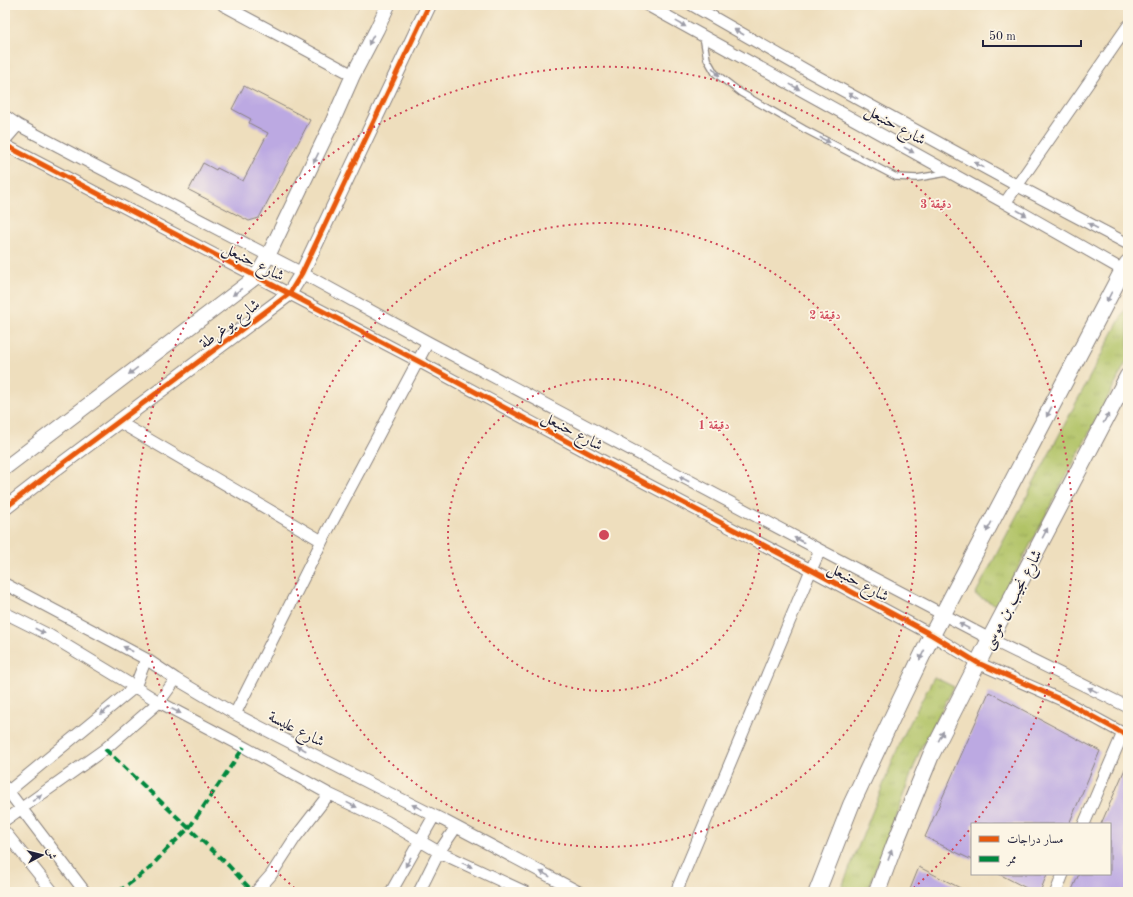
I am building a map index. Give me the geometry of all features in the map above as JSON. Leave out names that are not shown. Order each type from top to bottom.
[{"type":"main road","points":[[817,892],[851,806],[932,635],[1126,268]]},
{"type":"main road","name":"شارع نجيب بن موسى","points":[[877,892],[931,755],[1128,376]]},
{"type":"street","points":[[223,5],[353,75]]},
{"type":"street","name":"شارع يوغرطة","points":[[5,468],[256,277],[268,256],[331,125],[353,75],[388,5]]},
{"type":"street","name":"شارع يوغرطة","points":[[5,508],[289,294],[302,273],[429,5]]},
{"type":"street","name":"شارع حنبعل","points":[[647,5],[1004,203],[1126,268]]},
{"type":"street","name":"شارع حنبعل","points":[[692,5],[811,73],[1016,185],[1128,244]]},
{"type":"street","points":[[1004,203],[1128,26]]},
{"type":"street","name":"شارع حنبعل","points":[[5,116],[943,615],[1128,707]]},
{"type":"street","points":[[5,140],[18,124]]},
{"type":"street","name":"شارع حنبعل","points":[[5,145],[418,361],[623,472],[932,635],[978,663],[1064,701],[1125,734]]},
{"type":"street","points":[[235,714],[322,541],[428,342]]},
{"type":"street","points":[[119,422],[322,541]]},
{"type":"street","points":[[676,892],[810,570],[820,550]]},
{"type":"street","name":"شارع عليسة","points":[[5,584],[146,659],[176,679],[235,714],[456,827],[579,892]]},
{"type":"street","points":[[5,613],[49,635],[159,702],[244,746],[329,794],[386,821],[439,852],[525,892]]},
{"type":"street","points":[[85,892],[22,808],[6,790],[135,687],[146,659]]},
{"type":"street","points":[[5,820],[105,749],[159,702],[176,679]]},
{"type":"street","points":[[1084,823],[1125,734]]},
{"type":"street","points":[[256,892],[271,875],[295,838],[329,794]]},
{"type":"street","points":[[391,892],[434,816]]},
{"type":"street","points":[[419,892],[439,852],[456,827]]},
{"type":"street","points":[[5,832],[53,892]]},
{"type":"street","points":[[1056,892],[1063,875]]},
{"type":"lane","points":[[703,36],[707,59],[715,73],[742,93],[804,129],[896,177],[917,178],[950,172]]},
{"type":"green space","points":[[1128,304],[1128,359],[998,606],[975,595]]},
{"type":"green space","points":[[934,677],[954,687],[921,748],[867,892],[840,892],[902,738]]},
{"type":"building","points":[[244,86],[310,120],[259,218],[249,221],[189,190],[203,163],[243,181],[268,133],[249,123],[251,119],[232,109]]},
{"type":"building","points":[[989,692],[1100,751],[1069,823],[971,823],[971,860],[925,837]]},
{"type":"building","points":[[1128,762],[1128,892],[1071,892],[1079,875],[1111,875],[1111,823],[1101,823]]},
{"type":"building","points":[[919,867],[968,892],[909,892]]},
{"type":"building","points":[[1001,875],[1047,875],[1040,892],[1034,892]]},
{"type":"marked path","points":[[118,892],[149,869],[189,828],[244,747]]},
{"type":"marked path","points":[[105,749],[229,866],[253,892]]},
{"type":"cycle path","points":[[5,508],[289,294],[302,273],[429,5]]},
{"type":"cycle path","points":[[5,145],[418,361],[609,464],[811,570],[932,635],[978,663],[1064,701],[1128,736]]}]
